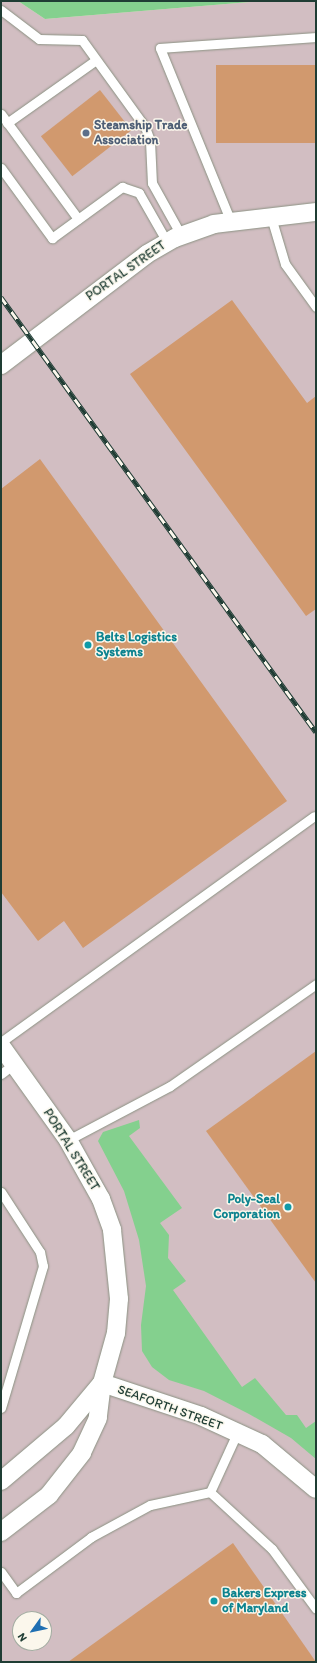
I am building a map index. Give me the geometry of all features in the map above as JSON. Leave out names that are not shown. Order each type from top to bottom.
[{"type":"street","name":"PORTAL STREET","points":[[1,365],[174,238],[231,222],[316,212]]},
{"type":"street","name":"PORTAL STREET","points":[[1,1046],[8,1069],[68,1140],[101,1199],[112,1230],[117,1261],[116,1333],[102,1383],[98,1418],[82,1453],[49,1494],[1,1532]]},
{"type":"street","name":"PORTAL STREET","points":[[1,1481],[66,1426],[102,1383]]},
{"type":"street","name":"SEAFORTH STREET","points":[[102,1383],[201,1416],[237,1433],[282,1458],[316,1489]]},
{"type":"lane","points":[[1,10],[39,39],[82,40],[145,127],[150,141],[152,183],[174,238]]},
{"type":"lane","points":[[231,222],[160,48],[316,37]]},
{"type":"lane","points":[[7,123],[96,60]]},
{"type":"lane","points":[[1,114],[78,219]]},
{"type":"lane","points":[[1,168],[52,238],[122,187],[130,188],[148,205],[174,238]]},
{"type":"lane","points":[[271,217],[285,264],[316,307]]},
{"type":"lane","points":[[1,1042],[314,816]]},
{"type":"lane","points":[[68,1140],[170,1086],[316,984]]},
{"type":"lane","points":[[1,1192],[40,1252],[43,1266],[1,1408]]},
{"type":"lane","points":[[210,1492],[237,1433]]},
{"type":"lane","points":[[1,1572],[16,1593],[92,1537],[150,1505],[210,1492]]},
{"type":"lane","points":[[210,1492],[272,1549],[316,1609]]},
{"type":"shaded area","points":[[1,1],[18,1],[45,19],[263,1],[316,1],[316,1662],[1,1662]]},
{"type":"green space","points":[[18,1],[263,1],[45,19]]},
{"type":"green space","points":[[139,1120],[140,1128],[129,1136],[182,1208],[160,1223],[169,1235],[168,1258],[186,1281],[173,1290],[242,1387],[255,1378],[286,1415],[297,1415],[306,1428],[316,1421],[316,1459],[291,1438],[249,1414],[204,1391],[169,1380],[152,1367],[142,1351],[141,1325],[146,1286],[139,1240],[124,1191],[98,1141],[103,1132]]},
{"type":"building","points":[[216,65],[316,65],[316,143],[216,143]]},
{"type":"building","name":"Steamship Trade Association","points":[[100,90],[131,130],[72,176],[41,136]]},
{"type":"building","points":[[232,300],[307,403],[316,396],[316,609],[306,616],[130,374]]},
{"type":"building","name":"Belts Logistics Systems","points":[[40,459],[287,801],[83,948],[64,921],[38,941],[1,892],[1,489]]},
{"type":"building","name":"Poly-Seal Corporation","points":[[316,1051],[316,1283],[206,1131]]},
{"type":"building","name":"Bakers Express of Maryland","points":[[233,1543],[316,1662],[68,1662]]},
{"type":"railway","points":[[1,297],[316,732]]},
{"type":"place","name":"Steamship Trade Association","points":[[86,133]]},
{"type":"place","name":"Belts Logistics Systems","points":[[88,645]]},
{"type":"place","name":"Poly-Seal Corporation","points":[[288,1207]]},
{"type":"place","name":"Bakers Express of Maryland","points":[[214,1601]]}]
